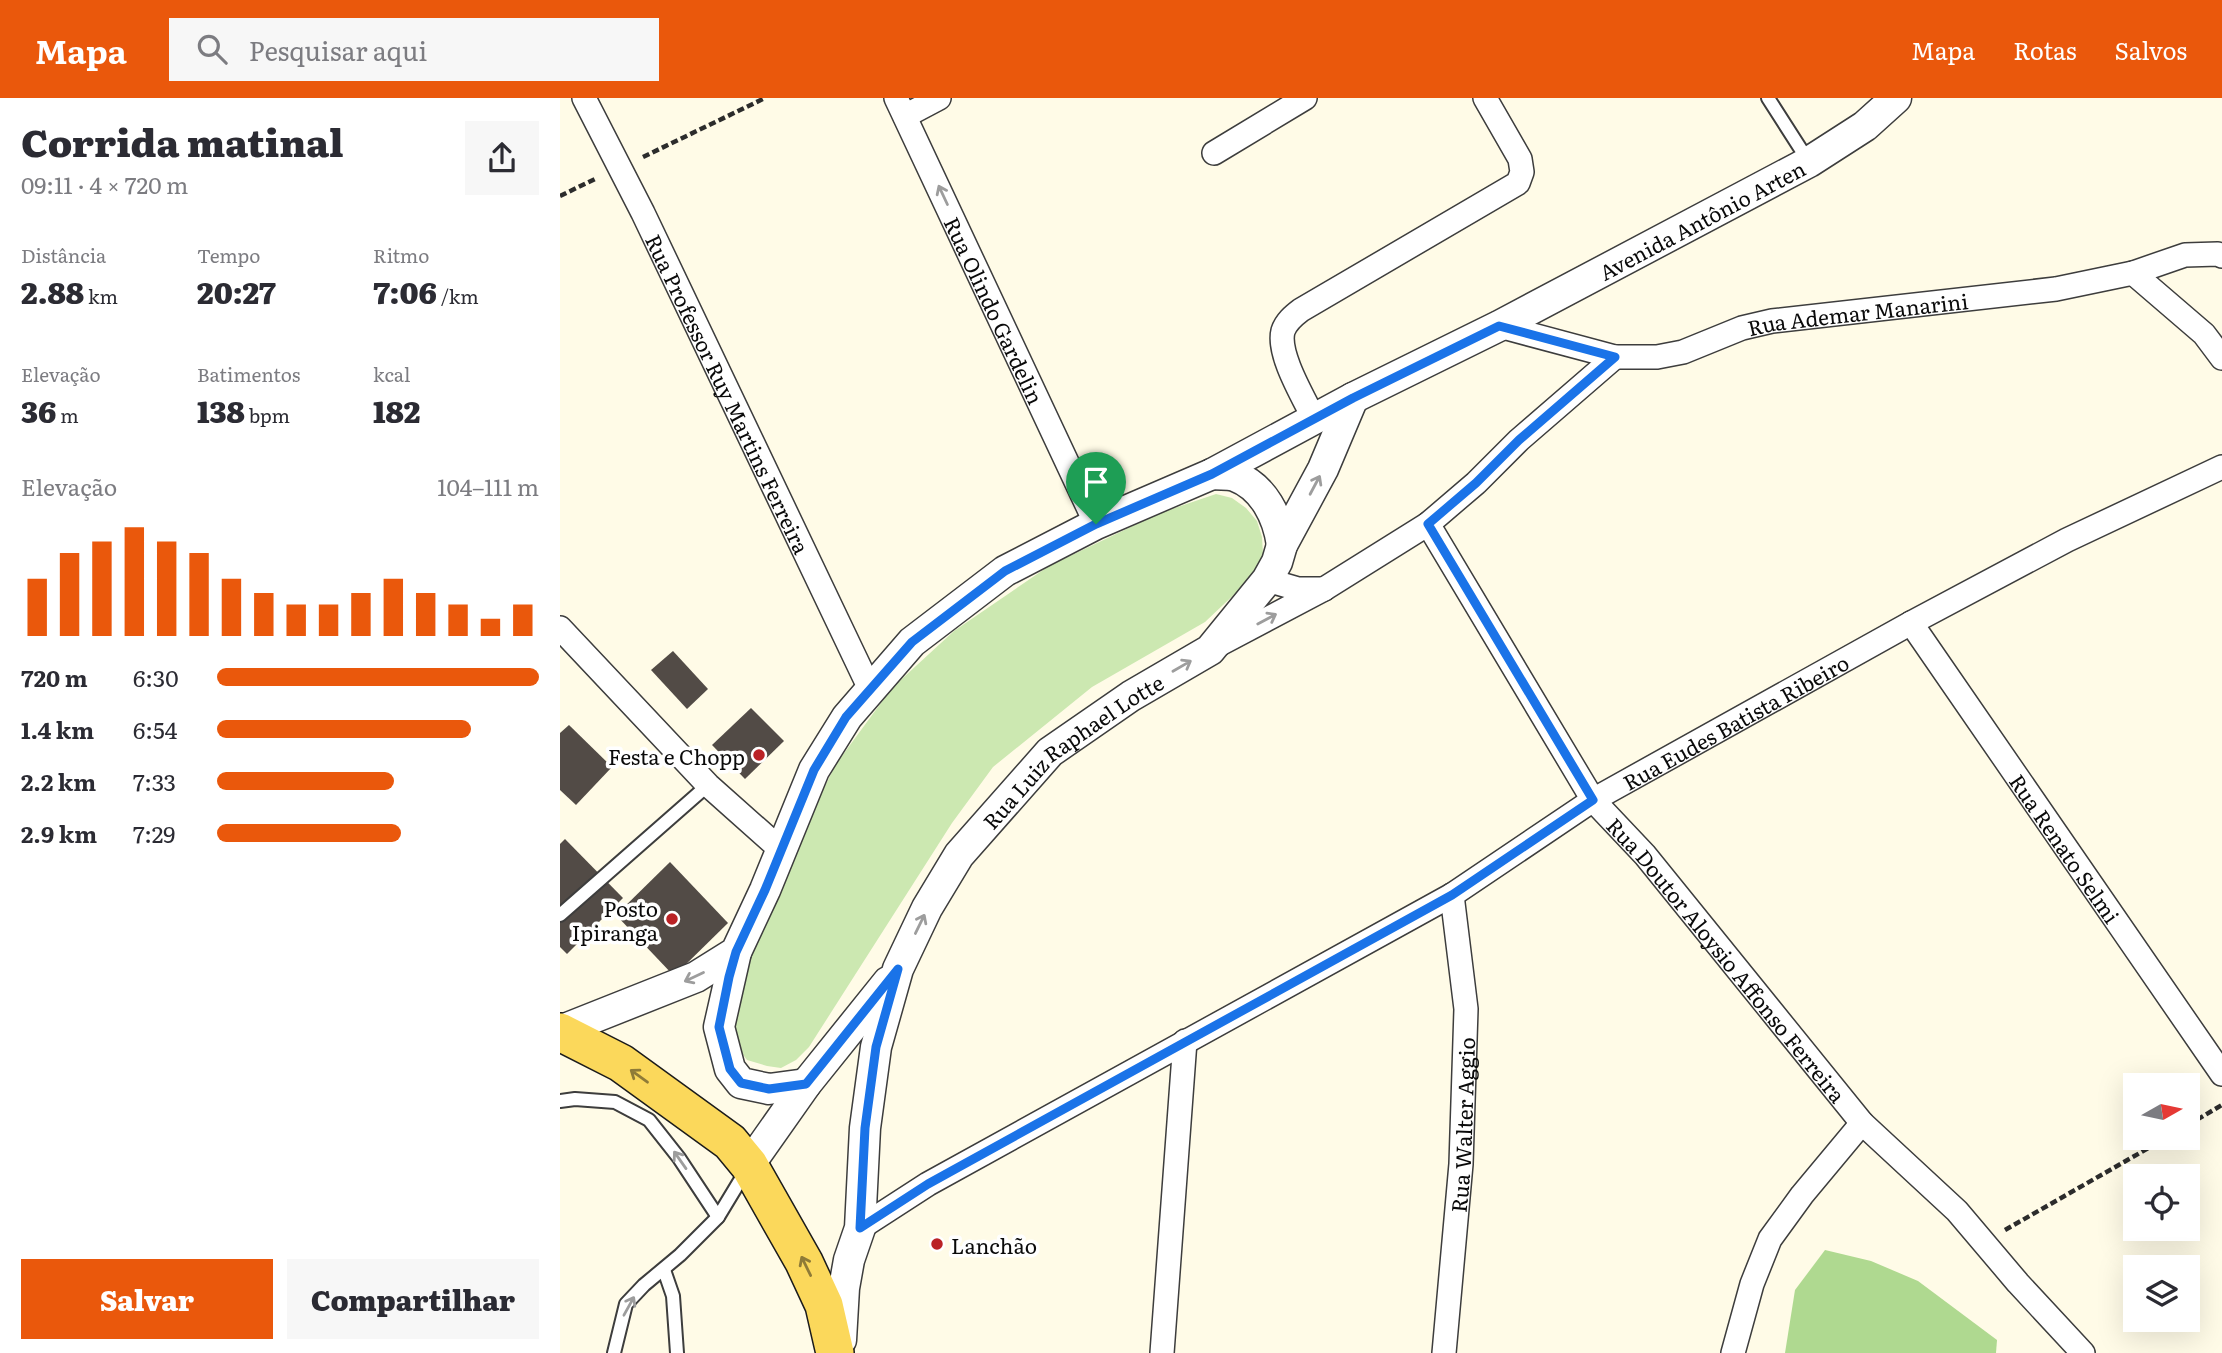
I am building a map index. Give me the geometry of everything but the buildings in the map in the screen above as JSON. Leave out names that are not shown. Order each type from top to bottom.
[{"type":"main road","points":[[560,1032],[621,1063],[730,1142],[749,1166],[804,1262],[824,1305],[835,1353]]},
{"type":"street","name":"Rua Professor Ruy Martins Ferreira","points":[[584,98],[618,169],[643,213],[870,689]]},
{"type":"street","points":[[900,107],[939,98]]},
{"type":"street","points":[[1214,153],[1305,98]]},
{"type":"street","points":[[1314,419],[1289,367],[1282,342],[1283,330],[1301,310],[1518,183],[1522,172],[1520,159],[1485,98]]},
{"type":"street","name":"Avenida Antônio Arten","points":[[806,1084],[769,1089],[741,1083],[730,1069],[719,1027],[736,952],[765,890],[814,770],[846,717],[912,642],[1005,571],[1096,524],[1212,474],[1809,162],[1865,126],[1896,98]]},
{"type":"street","name":"Rua Olindo Gardelin","points":[[900,107],[1096,524]]},
{"type":"street","name":"Rua Ademar Manarini","points":[[1499,326],[1615,357],[1657,358],[1742,328],[1772,321],[2056,289],[2133,272],[2186,255],[2222,256]]},
{"type":"street","points":[[2133,272],[2204,334],[2222,358]]},
{"type":"street","name":"Rua Luiz Raphael Lotte","points":[[841,1353],[840,1315],[849,1260],[860,1228],[865,1128],[876,1047],[898,969],[927,908],[959,855],[1050,752],[1131,696],[1324,589],[1428,524],[1615,357]]},
{"type":"street","points":[[1210,650],[1267,580],[1277,562],[1282,545],[1323,469],[1353,398]]},
{"type":"street","name":"Rua Eudes Batista Ribeiro","points":[[860,1228],[928,1184],[1452,895],[1593,800],[1911,623],[2067,540],[2222,467]]},
{"type":"street","points":[[1212,474],[1235,476],[1255,489],[1271,507],[1279,525],[1282,545]]},
{"type":"street","name":"Rua Doutor Aloysio Affonso Ferreira","points":[[1428,524],[1593,800],[1645,855],[1862,1123],[1957,1211],[2083,1353]]},
{"type":"street","points":[[1267,580],[1298,589],[1324,589]]},
{"type":"street","name":"Rua Renato Selmi","points":[[1911,623],[2222,1074]]},
{"type":"street","points":[[560,628],[708,785],[780,849]]},
{"type":"street","name":"Rua Walter Aggio","points":[[1444,1353],[1461,1164],[1466,1009],[1452,895]]},
{"type":"street","points":[[560,1032],[696,977],[736,952]]},
{"type":"street","points":[[749,1166],[806,1084],[898,969]]},
{"type":"street","points":[[1162,1353],[1185,1041]]},
{"type":"street","points":[[1733,1353],[1752,1284],[1770,1239],[1802,1195],[1862,1123]]},
{"type":"lane","points":[[1768,98],[1809,162]]},
{"type":"lane","points":[[560,915],[708,785]]},
{"type":"lane","points":[[560,1101],[575,1099],[615,1102],[649,1120],[679,1158],[718,1217]]},
{"type":"lane","points":[[614,1353],[626,1304],[718,1217],[749,1166]]},
{"type":"lane","points":[[664,1270],[673,1296],[677,1353]]},
{"type":"path","points":[[560,196],[765,98]]},
{"type":"path","points":[[2200,1118],[2222,1105]]},
{"type":"path","points":[[1983,1243],[2145,1150]]},
{"type":"green space","points":[[1216,494],[1232,498],[1246,508],[1257,521],[1263,554],[1259,571],[1205,622],[1092,687],[993,767],[952,823],[809,1047],[796,1060],[781,1068],[747,1060],[735,1044],[732,1024],[739,982],[795,846],[836,764],[892,688],[954,631],[1049,566],[1160,513]]},
{"type":"green space","points":[[1825,1250],[1871,1261],[1918,1281],[1997,1340],[1996,1353],[1785,1353],[1795,1290]]},
{"type":"place","name":"Festa e Chopp","points":[[759,755]]},
{"type":"place","name":"Posto Ipiranga","points":[[672,919]]},
{"type":"place","name":"Lanchão","points":[[937,1244]]},
{"type":"route","points":[[1499,326],[1615,357],[1568,396],[1476,483],[1428,524],[1593,800],[1452,895],[928,1184],[860,1228],[865,1128],[876,1047],[898,969],[828,1060],[806,1084],[769,1089],[741,1083],[730,1069],[723,1050],[719,1027],[736,952],[765,890],[814,770],[846,717],[912,642],[944,616],[1005,571],[1096,524],[1212,474],[1353,398],[1499,326]]}]
